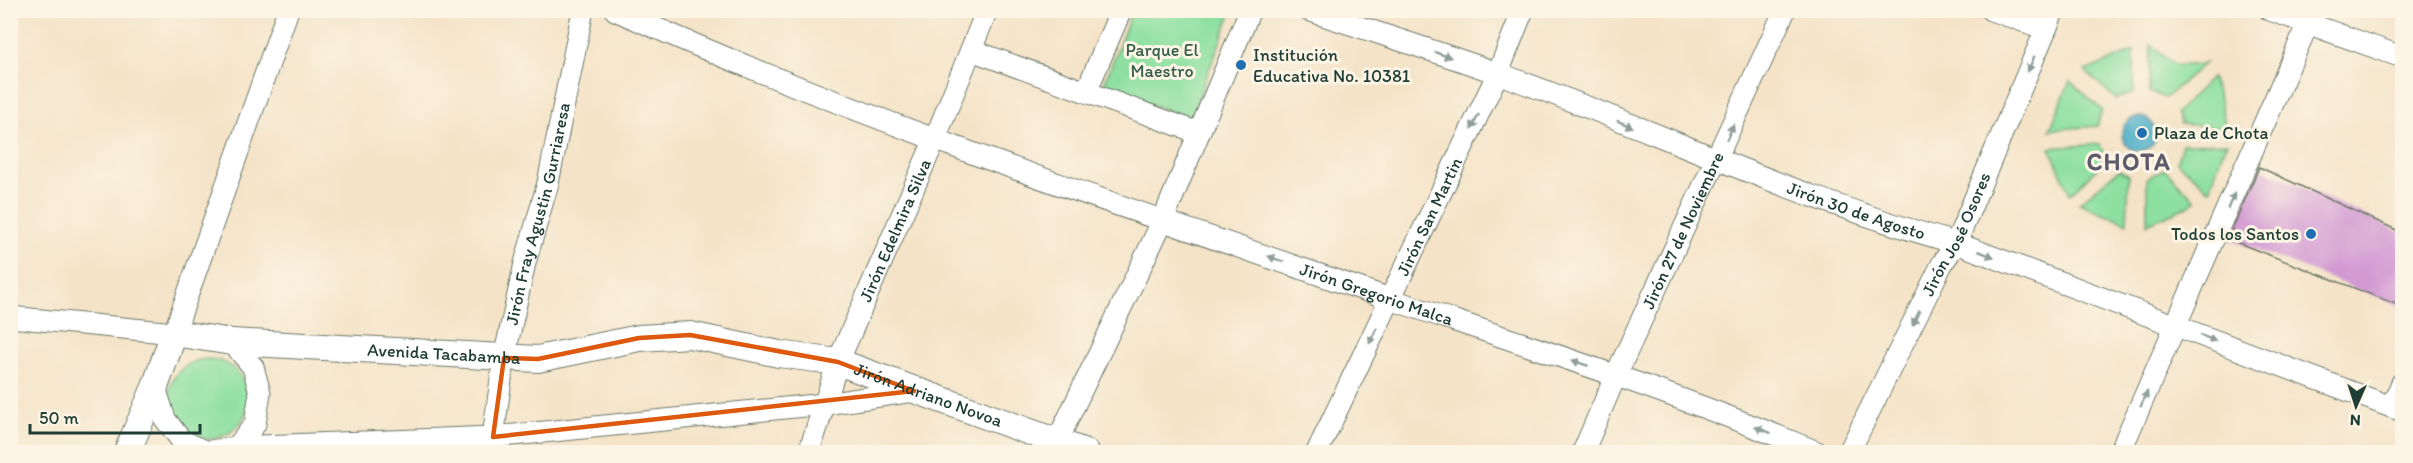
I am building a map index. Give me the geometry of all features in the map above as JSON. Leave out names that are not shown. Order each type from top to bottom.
[{"type":"street","points":[[127,453],[155,387],[288,10]]},
{"type":"street","name":"Jirón Fray Agustin Gurriaresa","points":[[494,445],[504,358],[525,263],[548,183],[582,10]]},
{"type":"street","name":"Jirón Gregorio Malca","points":[[615,10],[703,50],[935,139],[1162,220],[1616,375],[1769,432],[1817,453]]},
{"type":"street","name":"Jirón Edelmira Silva","points":[[809,453],[838,362],[935,139],[987,10]]},
{"type":"street","points":[[1086,92],[1121,10]]},
{"type":"street","points":[[1054,448],[1162,220],[1250,10]]},
{"type":"street","name":"Jirón 30 de Agosto","points":[[1308,10],[1498,73],[1717,160],[1907,230],[1956,243],[2397,409]]},
{"type":"street","name":"Jirón San Martin","points":[[1317,453],[1498,73],[1524,10]]},
{"type":"street","name":"Jirón 27 de Noviembre","points":[[1583,453],[1616,375],[1785,10]]},
{"type":"street","points":[[1991,10],[2050,20]]},
{"type":"street","points":[[2270,10],[2311,17],[2403,57]]},
{"type":"street","points":[[2120,453],[2311,17]]},
{"type":"street","name":"Jirón José Osores","points":[[1849,453],[1942,264],[1956,243],[2050,20]]},
{"type":"street","points":[[971,51],[1199,133]]},
{"type":"street","points":[[10,317],[174,333]]},
{"type":"street","name":"Avenida Tacabamba","points":[[174,333],[232,342],[538,359],[639,338],[690,335],[779,354],[838,362]]},
{"type":"street","points":[[232,342],[253,368],[260,393],[255,424],[237,447]]},
{"type":"street","name":"Jirón Adriano Novoa","points":[[838,362],[874,373],[1054,448],[1085,453]]},
{"type":"street","points":[[2397,409],[2403,383]]},
{"type":"street","points":[[155,387],[165,419],[181,440],[205,452],[237,447],[494,445],[914,391]]},
{"type":"highlighted area","points":[[690,335],[838,362],[914,391],[493,437],[504,358],[538,359],[639,338]]},
{"type":"green space","name":"Parque El Maestro","points":[[1132,11],[1232,11],[1190,119],[1103,87]]},
{"type":"green space","points":[[2151,44],[2175,64],[2187,66],[2205,63],[2165,98],[2149,92]]},
{"type":"green space","points":[[2134,51],[2134,93],[2116,99],[2085,71]]},
{"type":"green space","points":[[2211,78],[2220,100],[2226,128],[2181,124],[2176,113]]},
{"type":"green space","points":[[2070,81],[2102,110],[2097,126],[2050,130]]},
{"type":"green space","points":[[2228,143],[2222,153],[2210,190],[2177,162],[2182,144]]},
{"type":"green space","points":[[2100,144],[2106,160],[2070,194],[2050,148]]},
{"type":"green space","points":[[2165,169],[2195,200],[2188,206],[2147,224],[2147,178]]},
{"type":"green space","points":[[2119,170],[2129,175],[2127,223],[2079,203]]},
{"type":"green space","points":[[208,359],[223,362],[236,371],[245,384],[248,399],[245,414],[236,427],[223,436],[208,439],[193,436],[180,427],[171,414],[168,399],[171,384],[180,371],[193,362]]},
{"type":"water","points":[[2139,117],[2151,122],[2156,134],[2151,146],[2139,151],[2127,146],[2122,134],[2127,122]]},
{"type":"building","name":"Todos los Santos","points":[[2259,167],[2403,233],[2403,307],[2228,239]]},
{"type":"place","name":"Institución Educativa No. 10381","points":[[1241,65]]},
{"type":"place","name":"Plaza de Chota","points":[[2142,133]]},
{"type":"place","name":"Todos los Santos","points":[[2311,234]]},
{"type":"district","name":"CHOTA","points":[[2129,161]]}]
